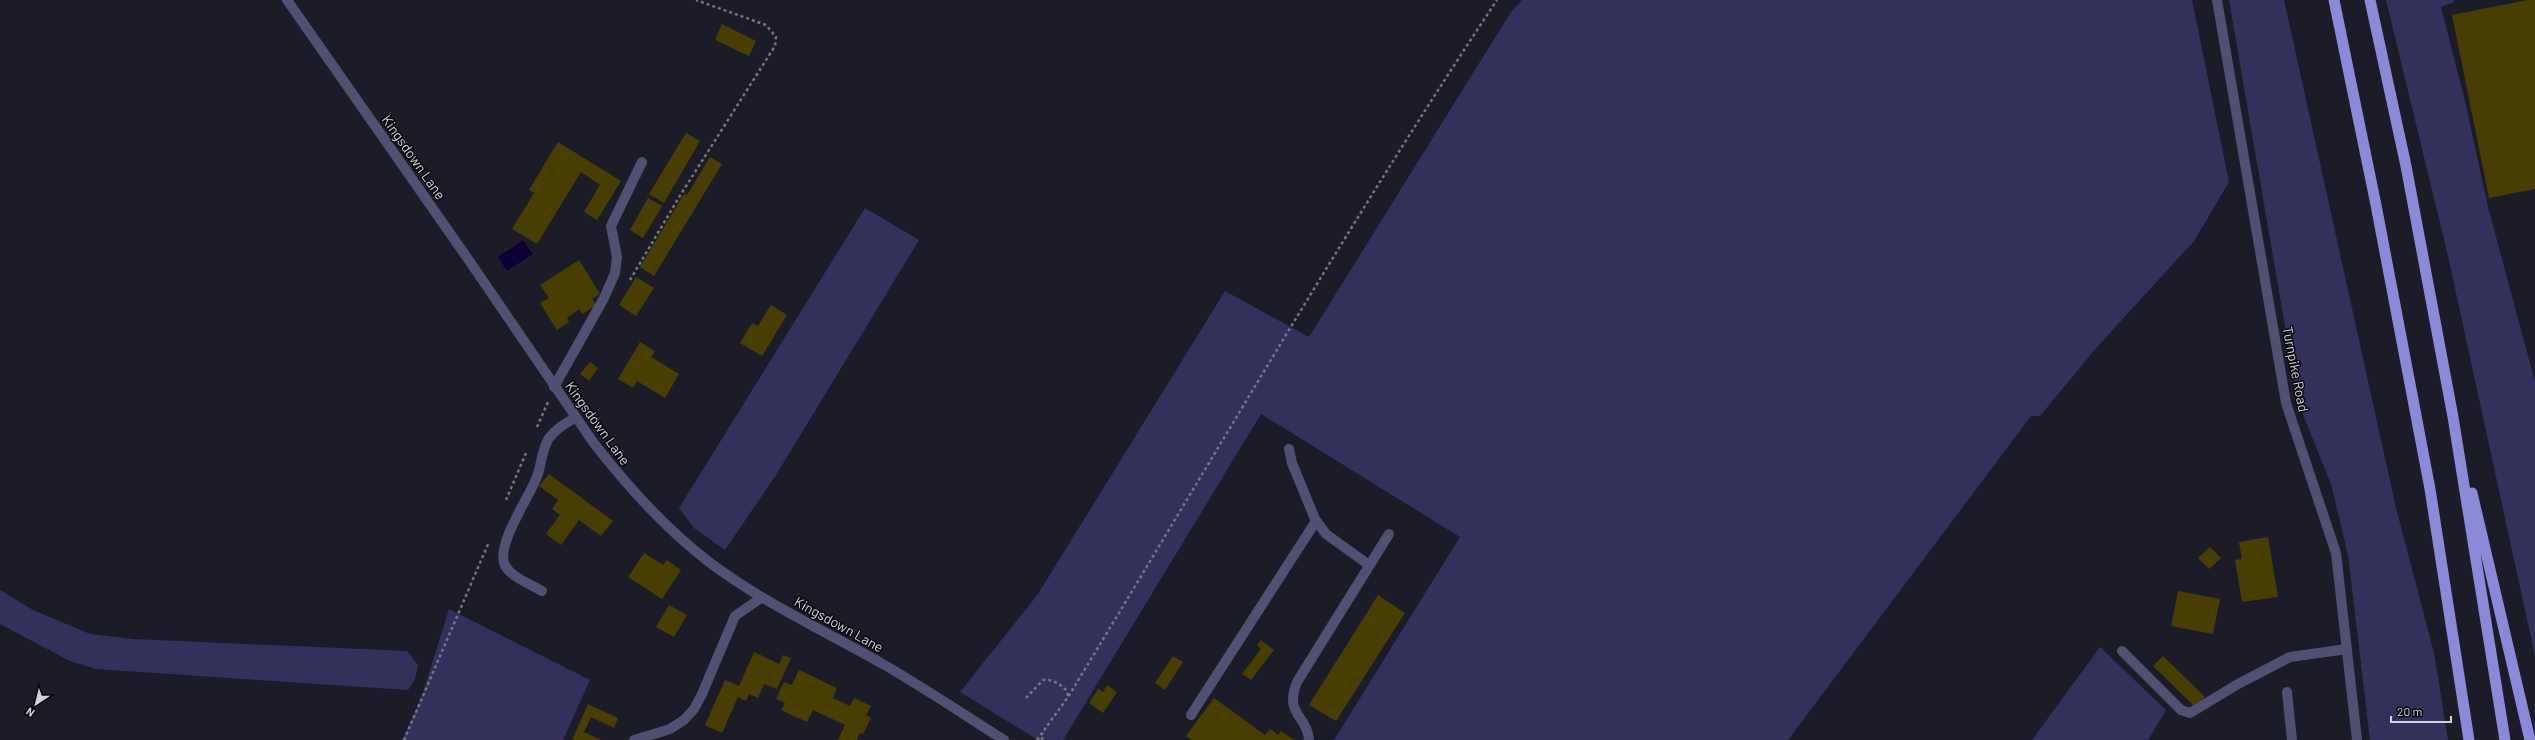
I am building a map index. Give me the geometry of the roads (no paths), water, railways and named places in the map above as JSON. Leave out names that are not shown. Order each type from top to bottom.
[{"type":"highway","points":[[2334,0],[2375,197],[2430,489],[2469,740]]},
{"type":"highway","points":[[2370,0],[2406,166],[2453,417],[2505,740]]},
{"type":"highway","points":[[2453,417],[2510,647],[2530,740]]},
{"type":"street","name":"Kingsdown Lane","points":[[287,0],[468,258],[575,418],[616,471],[673,532],[710,563],[761,598],[881,664],[1004,740]]},
{"type":"street","name":"Turnpike Road","points":[[2218,0],[2286,403],[2336,553],[2357,740]]},
{"type":"street","points":[[554,387],[604,298],[615,273],[617,257],[611,226],[642,162]]},
{"type":"street","points":[[542,591],[512,574],[507,568],[503,554],[507,541],[536,479],[549,438],[563,424],[575,418]]},
{"type":"street","points":[[1289,449],[1292,463],[1316,521],[1331,538],[1370,565]]},
{"type":"street","points":[[1191,715],[1316,521]]},
{"type":"street","points":[[1309,740],[1308,732],[1294,709],[1293,692],[1308,664],[1389,534]]},
{"type":"street","points":[[634,740],[670,729],[684,720],[694,709],[702,694],[735,616],[761,598]]},
{"type":"street","points":[[2122,651],[2182,710],[2190,713],[2238,684],[2290,657],[2347,650]]},
{"type":"street","points":[[2287,692],[2292,740]]}]
